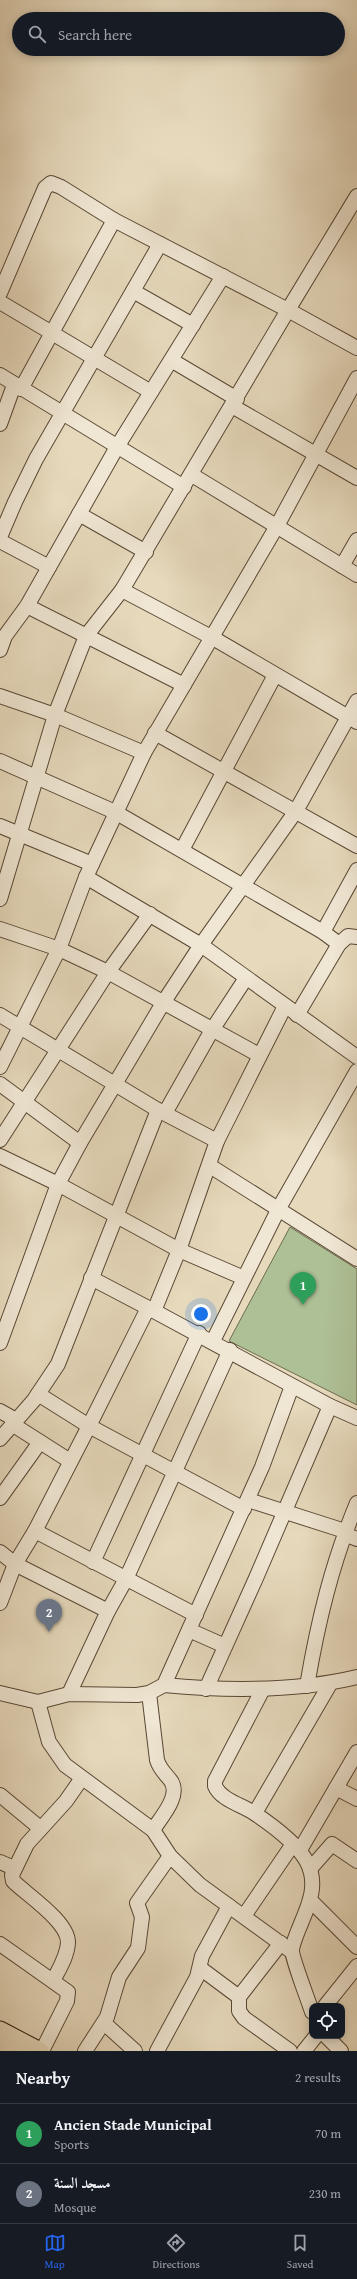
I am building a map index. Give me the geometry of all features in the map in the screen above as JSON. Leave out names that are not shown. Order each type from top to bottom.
[{"type":"main road","points":[[0,2030],[41,2051]]},
{"type":"main road","points":[[0,2043],[14,2051]]},
{"type":"street","points":[[0,293],[47,185],[54,183],[114,220],[288,310],[357,348]]},
{"type":"street","points":[[0,899],[55,715],[86,636],[122,590],[146,552],[288,310],[357,196]]},
{"type":"street","points":[[0,424],[18,387],[53,332],[114,220]]},
{"type":"street","points":[[0,537],[14,502],[62,414],[160,244]]},
{"type":"street","points":[[0,650],[3,635],[27,606],[117,447],[223,276]]},
{"type":"street","points":[[133,291],[193,325]]},
{"type":"street","points":[[0,302],[53,332],[151,392]]},
{"type":"street","points":[[171,360],[234,403],[357,478]]},
{"type":"street","points":[[0,375],[184,487]]},
{"type":"street","points":[[0,1067],[22,1026],[59,949],[86,877],[115,812],[144,753],[213,638],[277,526],[357,378]]},
{"type":"street","points":[[192,475],[357,575]]},
{"type":"street","points":[[79,514],[146,552]]},
{"type":"street","points":[[342,566],[357,540]]},
{"type":"street","points":[[0,541],[50,567]]},
{"type":"street","points":[[122,590],[213,638],[352,720]]},
{"type":"street","points":[[27,606],[184,685]]},
{"type":"street","points":[[182,850],[275,675]]},
{"type":"street","points":[[0,696],[55,715],[144,753]]},
{"type":"street","points":[[0,1343],[58,1184],[80,1144],[163,1003],[201,945],[296,811],[352,720],[357,701]]},
{"type":"street","points":[[155,733],[224,770],[357,846]]},
{"type":"street","points":[[0,761],[37,776],[115,812],[323,932],[339,944]]},
{"type":"street","points":[[0,826],[92,864]]},
{"type":"street","points":[[323,932],[357,870]]},
{"type":"street","points":[[86,877],[201,945],[357,1057]]},
{"type":"street","points":[[0,1140],[108,972],[150,914]]},
{"type":"street","points":[[0,929],[59,949],[108,972],[259,1055]]},
{"type":"street","points":[[297,1015],[339,944],[348,936],[357,937]]},
{"type":"street","points":[[0,1438],[38,1394],[58,1364],[91,1278],[162,1111],[246,978]]},
{"type":"street","points":[[0,1603],[15,1564],[35,1530],[151,1309],[179,1250],[210,1166],[217,1141],[285,1006]]},
{"type":"street","points":[[0,1015],[22,1026],[114,1084],[217,1141]]},
{"type":"street","points":[[213,1341],[279,1208],[357,1071]]},
{"type":"street","points":[[0,1084],[80,1144]]},
{"type":"street","points":[[0,1156],[58,1184],[179,1250],[244,1278]]},
{"type":"street","points":[[210,1166],[279,1208],[357,1259]]},
{"type":"street","points":[[91,1278],[199,1333],[292,1386],[357,1418]]},
{"type":"street","points":[[93,1562],[199,1333]]},
{"type":"street","points":[[69,1694],[108,1611],[126,1579],[230,1350]]},
{"type":"street","points":[[164,1685],[246,1505],[292,1386]]},
{"type":"street","points":[[38,1394],[89,1426],[174,1472],[246,1505],[284,1513],[349,1535]]},
{"type":"street","points":[[206,1689],[330,1406]]},
{"type":"street","points":[[0,1410],[40,1442],[70,1461]]},
{"type":"street","points":[[0,1498],[40,1442]]},
{"type":"street","points":[[307,1686],[320,1612],[349,1535],[357,1503]]},
{"type":"street","points":[[35,1530],[93,1562],[196,1615]]},
{"type":"street","points":[[0,1552],[15,1564],[108,1611]]},
{"type":"street","points":[[189,1630],[225,1646]]},
{"type":"street","points":[[0,1693],[38,1702],[69,1694],[137,1695],[149,1693],[164,1685],[206,1689],[263,1689],[330,1684],[357,1678]]},
{"type":"street","points":[[255,1813],[330,1684]]},
{"type":"street","points":[[263,1689],[215,1781],[215,1786],[220,1794],[255,1813],[296,1847],[310,1869],[310,1900],[286,1946],[238,1998],[238,2008],[242,2015],[290,2051]]},
{"type":"street","points":[[149,1693],[157,1760],[160,1769],[172,1782],[174,1789],[168,1807],[153,1830]]},
{"type":"street","points":[[38,1702],[44,1730],[53,1750],[65,1765],[153,1830],[170,1856],[200,1885],[286,1946],[309,2004]]},
{"type":"street","points":[[244,1916],[296,1847],[336,1788],[357,1752]]},
{"type":"street","points":[[53,1981],[66,1951],[67,1938],[64,1930],[46,1909],[14,1881],[12,1875],[14,1868],[27,1844],[66,1801],[82,1778]]},
{"type":"street","points":[[336,1788],[357,1799]]},
{"type":"street","points":[[0,1795],[40,1828]]},
{"type":"street","points":[[310,1869],[332,1844],[357,1861]]},
{"type":"street","points":[[85,2051],[104,2023],[119,1977],[140,1943],[139,1926],[142,1917],[137,1903],[170,1856]]},
{"type":"street","points":[[0,1862],[14,1868]]},
{"type":"street","points":[[310,1900],[357,1947]]},
{"type":"street","points":[[157,2051],[200,1968],[202,1956],[229,1906]]},
{"type":"street","points":[[0,1944],[68,1992],[67,2001],[41,2051]]},
{"type":"street","points":[[327,2003],[357,1966]]},
{"type":"street","points":[[200,1968],[238,1998]]},
{"type":"street","points":[[104,2023],[135,2051]]},
{"type":"street","points":[[304,2051],[314,2039]]},
{"type":"street","points":[[329,2039],[341,2051]]},
{"type":"green space","points":[[290,1227],[357,1269],[357,1405],[229,1341]]},
{"type":"place","name":"Ancien Stade Municipal","points":[[303,1305]]},
{"type":"place","name":"مسجد السنة","points":[[49,1632]]}]
